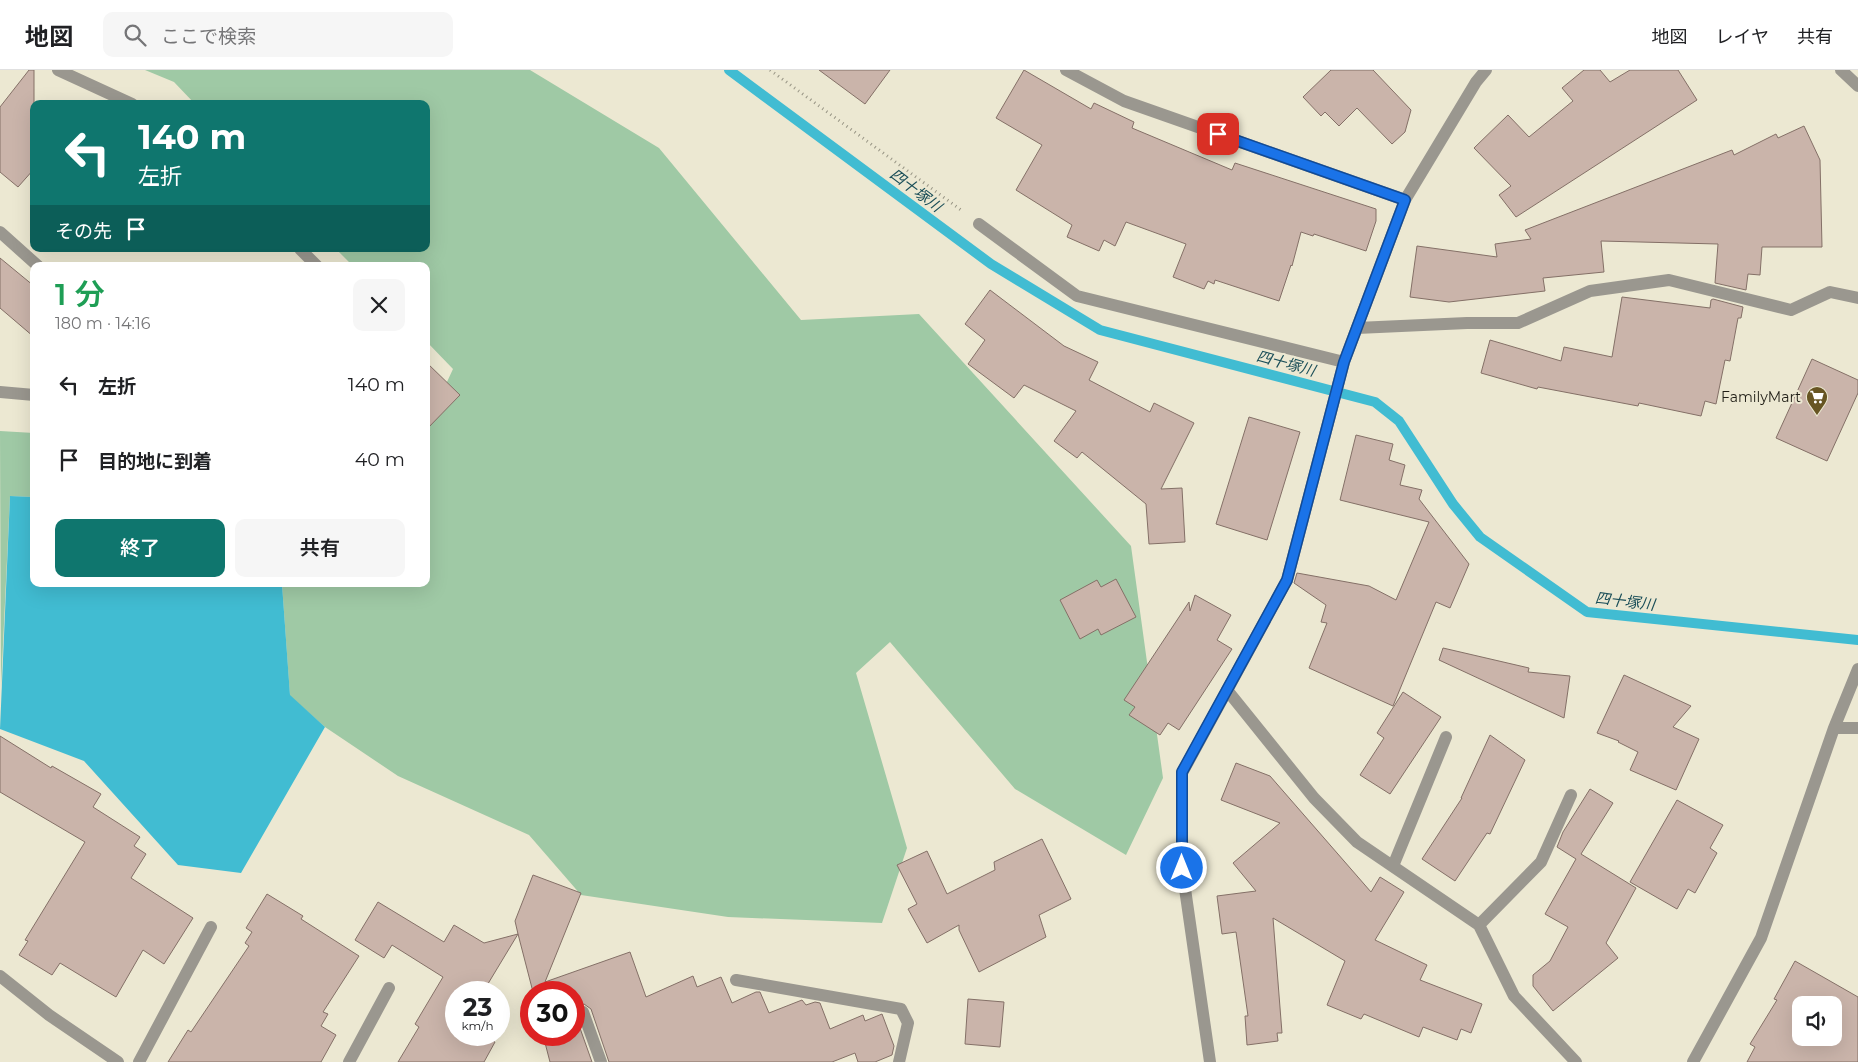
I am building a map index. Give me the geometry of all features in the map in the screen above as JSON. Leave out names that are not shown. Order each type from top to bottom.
[{"type":"street","points":[[58,70],[123,100]]},
{"type":"street","points":[[1066,70],[1124,101],[1405,200]]},
{"type":"street","points":[[1210,1062],[1182,868],[1182,772],[1287,580],[1344,362],[1405,200],[1476,82],[1486,70]]},
{"type":"street","points":[[1841,70],[1858,86]]},
{"type":"street","points":[[979,224],[1077,296],[1344,362]]},
{"type":"street","points":[[0,232],[34,262]]},
{"type":"street","points":[[303,252],[314,262]]},
{"type":"street","points":[[1357,328],[1467,323],[1518,323],[1590,291],[1669,280],[1791,310],[1830,292],[1858,298]]},
{"type":"street","points":[[0,392],[30,395]]},
{"type":"street","points":[[1693,1062],[1761,938],[1834,728],[1858,669]]},
{"type":"street","points":[[1227,690],[1314,798],[1357,842],[1479,924],[1514,996],[1576,1062]]},
{"type":"street","points":[[1834,728],[1858,728]]},
{"type":"street","points":[[1393,866],[1446,737]]},
{"type":"street","points":[[1479,924],[1541,862],[1571,794]]},
{"type":"street","points":[[139,1062],[211,928]]},
{"type":"street","points":[[0,976],[49,1015],[118,1062]]},
{"type":"street","points":[[736,980],[901,1009],[908,1023],[899,1062]]},
{"type":"street","points":[[349,1062],[389,988]]},
{"type":"street","points":[[585,1018],[601,1062]]},
{"type":"path","points":[[770,70],[979,224]]},
{"type":"green space","points":[[145,70],[530,70],[659,148],[801,320],[919,314],[1131,546],[1163,778],[1126,855],[1015,789],[890,642],[856,673],[907,848],[882,923],[728,917],[581,895],[529,835],[398,776],[325,727],[290,696],[282,587],[430,587],[430,418],[453,369],[430,345],[430,262],[349,262],[339,252],[430,252],[430,100],[191,100],[174,82]]},
{"type":"green space","points":[[0,431],[30,433],[30,497],[10,496],[1,687]]},
{"type":"water","points":[[10,496],[30,497],[30,587],[282,587],[290,695],[325,727],[241,873],[178,865],[84,761],[0,729]]},
{"type":"building","points":[[29,70],[34,70],[34,100],[30,100],[30,174],[18,187],[0,172],[0,107]]},
{"type":"building","points":[[819,70],[890,70],[865,104]]},
{"type":"building","points":[[1024,70],[1091,109],[1094,103],[1134,122],[1132,128],[1232,170],[1235,163],[1376,209],[1376,221],[1366,251],[1314,234],[1313,236],[1301,232],[1292,266],[1279,301],[1215,280],[1214,284],[1208,281],[1204,289],[1173,277],[1186,244],[1126,222],[1115,246],[1104,240],[1099,251],[1067,237],[1072,225],[1016,190],[1042,145],[996,118]]},
{"type":"building","points":[[1331,70],[1373,70],[1411,110],[1405,132],[1392,144],[1357,108],[1339,126],[1325,112],[1321,116],[1303,97]]},
{"type":"building","points":[[1584,70],[1600,70],[1610,82],[1630,70],[1678,70],[1697,100],[1516,217],[1499,195],[1511,186],[1474,148],[1508,115],[1529,137],[1573,101],[1562,88]]},
{"type":"building","points":[[1804,126],[1820,160],[1822,247],[1762,247],[1760,275],[1748,274],[1746,290],[1715,283],[1718,244],[1601,241],[1604,272],[1543,278],[1545,291],[1449,302],[1410,297],[1417,246],[1497,257],[1495,244],[1531,239],[1525,230],[1732,150],[1734,155],[1776,134],[1778,138]]},
{"type":"building","points":[[0,258],[30,283],[30,334],[0,308]]},
{"type":"building","points":[[990,290],[1064,346],[1098,362],[1089,380],[1150,412],[1154,403],[1194,423],[1161,489],[1182,488],[1185,542],[1149,544],[1146,504],[1082,452],[1077,458],[1054,441],[1076,411],[1024,385],[1014,398],[968,364],[985,340],[965,324]]},
{"type":"building","points":[[1622,297],[1710,308],[1711,300],[1713,299],[1743,307],[1741,318],[1738,318],[1730,361],[1725,360],[1716,404],[1705,401],[1701,416],[1639,403],[1638,406],[1538,387],[1537,389],[1481,373],[1490,340],[1561,361],[1564,347],[1612,357]]},
{"type":"building","name":"FamilyMart","points":[[1812,359],[1858,380],[1858,393],[1827,461],[1776,438]]},
{"type":"building","points":[[430,366],[460,395],[430,426]]},
{"type":"building","points":[[1249,417],[1300,432],[1267,540],[1216,524]]},
{"type":"building","points":[[1356,435],[1393,444],[1389,460],[1405,465],[1400,485],[1422,490],[1419,499],[1469,564],[1450,608],[1436,602],[1393,706],[1309,668],[1327,623],[1321,622],[1326,605],[1294,583],[1297,573],[1369,586],[1396,600],[1429,522],[1340,500]]},
{"type":"building","points":[[1116,579],[1136,617],[1101,635],[1098,629],[1080,639],[1060,600],[1097,580],[1101,587]]},
{"type":"building","points":[[1195,595],[1231,615],[1217,640],[1232,649],[1179,730],[1168,723],[1160,735],[1129,715],[1135,707],[1124,700],[1189,602],[1190,611]]},
{"type":"building","points":[[1443,648],[1529,668],[1528,672],[1570,676],[1564,718],[1439,660]]},
{"type":"building","points":[[1624,675],[1691,706],[1673,727],[1699,739],[1676,790],[1630,770],[1638,752],[1619,741],[1597,733]]},
{"type":"building","points":[[1403,692],[1441,717],[1390,794],[1360,775],[1384,738],[1377,733]]},
{"type":"building","points":[[1490,735],[1525,760],[1490,834],[1487,833],[1455,881],[1422,859],[1462,798]]},
{"type":"building","points":[[0,736],[51,768],[52,766],[101,794],[93,807],[140,837],[134,846],[146,854],[131,878],[193,918],[164,964],[143,950],[116,997],[60,963],[52,975],[19,955],[28,941],[25,940],[85,842],[0,792]]},
{"type":"building","points":[[1236,763],[1270,776],[1371,892],[1380,877],[1404,892],[1375,940],[1427,965],[1420,980],[1482,1004],[1471,1033],[1461,1029],[1457,1040],[1423,1027],[1419,1037],[1364,1014],[1361,1019],[1327,1005],[1345,961],[1273,918],[1282,1033],[1277,1033],[1278,1041],[1247,1045],[1245,1016],[1248,1016],[1236,932],[1222,934],[1217,896],[1256,891],[1233,863],[1280,823],[1221,800]]},
{"type":"building","points":[[1590,789],[1613,803],[1581,854],[1636,888],[1606,943],[1618,958],[1553,1011],[1533,986],[1533,975],[1550,961],[1568,927],[1545,914],[1576,859],[1557,847],[1563,832]]},
{"type":"building","points":[[1677,800],[1723,825],[1710,848],[1717,853],[1695,893],[1688,889],[1677,909],[1630,882]]},
{"type":"building","points":[[1042,839],[1071,899],[1039,915],[1046,937],[979,972],[959,930],[959,925],[927,943],[908,909],[917,904],[897,865],[927,851],[947,894],[995,870],[994,862]]},
{"type":"building","points":[[533,875],[581,893],[545,981],[530,981],[515,921]]},
{"type":"building","points":[[267,894],[303,916],[301,919],[359,956],[323,1012],[328,1014],[321,1026],[336,1035],[321,1062],[168,1062],[188,1030],[191,1032],[249,946],[245,943],[252,932],[246,928]]},
{"type":"building","points":[[378,902],[444,942],[454,925],[484,943],[518,934],[490,981],[445,981],[445,1046],[493,1046],[484,1062],[398,1062],[419,1027],[415,1024],[443,977],[392,945],[384,958],[355,940]]},
{"type":"building","points":[[630,952],[646,997],[693,976],[697,987],[721,977],[732,1003],[760,992],[769,1013],[802,1000],[806,1005],[815,1002],[820,1003],[830,1029],[863,1015],[865,1021],[882,1014],[894,1046],[892,1055],[875,1062],[858,1062],[855,1053],[832,1062],[609,1062],[591,1009],[585,1005],[585,981],[548,981]]},
{"type":"building","points":[[1795,961],[1858,997],[1858,1062],[1747,1062],[1755,1047],[1750,1044],[1777,1000],[1774,999]]},
{"type":"building","points":[[968,999],[1004,1002],[1000,1047],[965,1044]]},
{"type":"building","points":[[585,1042],[592,1062],[550,1062],[546,1046],[585,1046]]},
{"type":"waterway","name":"四十塚川","points":[[729,70],[991,264],[1100,330],[1375,402],[1399,421],[1453,504],[1480,537],[1587,612],[1858,640]]},
{"type":"place","name":"FamilyMart","points":[[1817,416]]},
{"type":"route","points":[[1182,868],[1182,772],[1287,580],[1344,362],[1405,200],[1218,134]]}]
